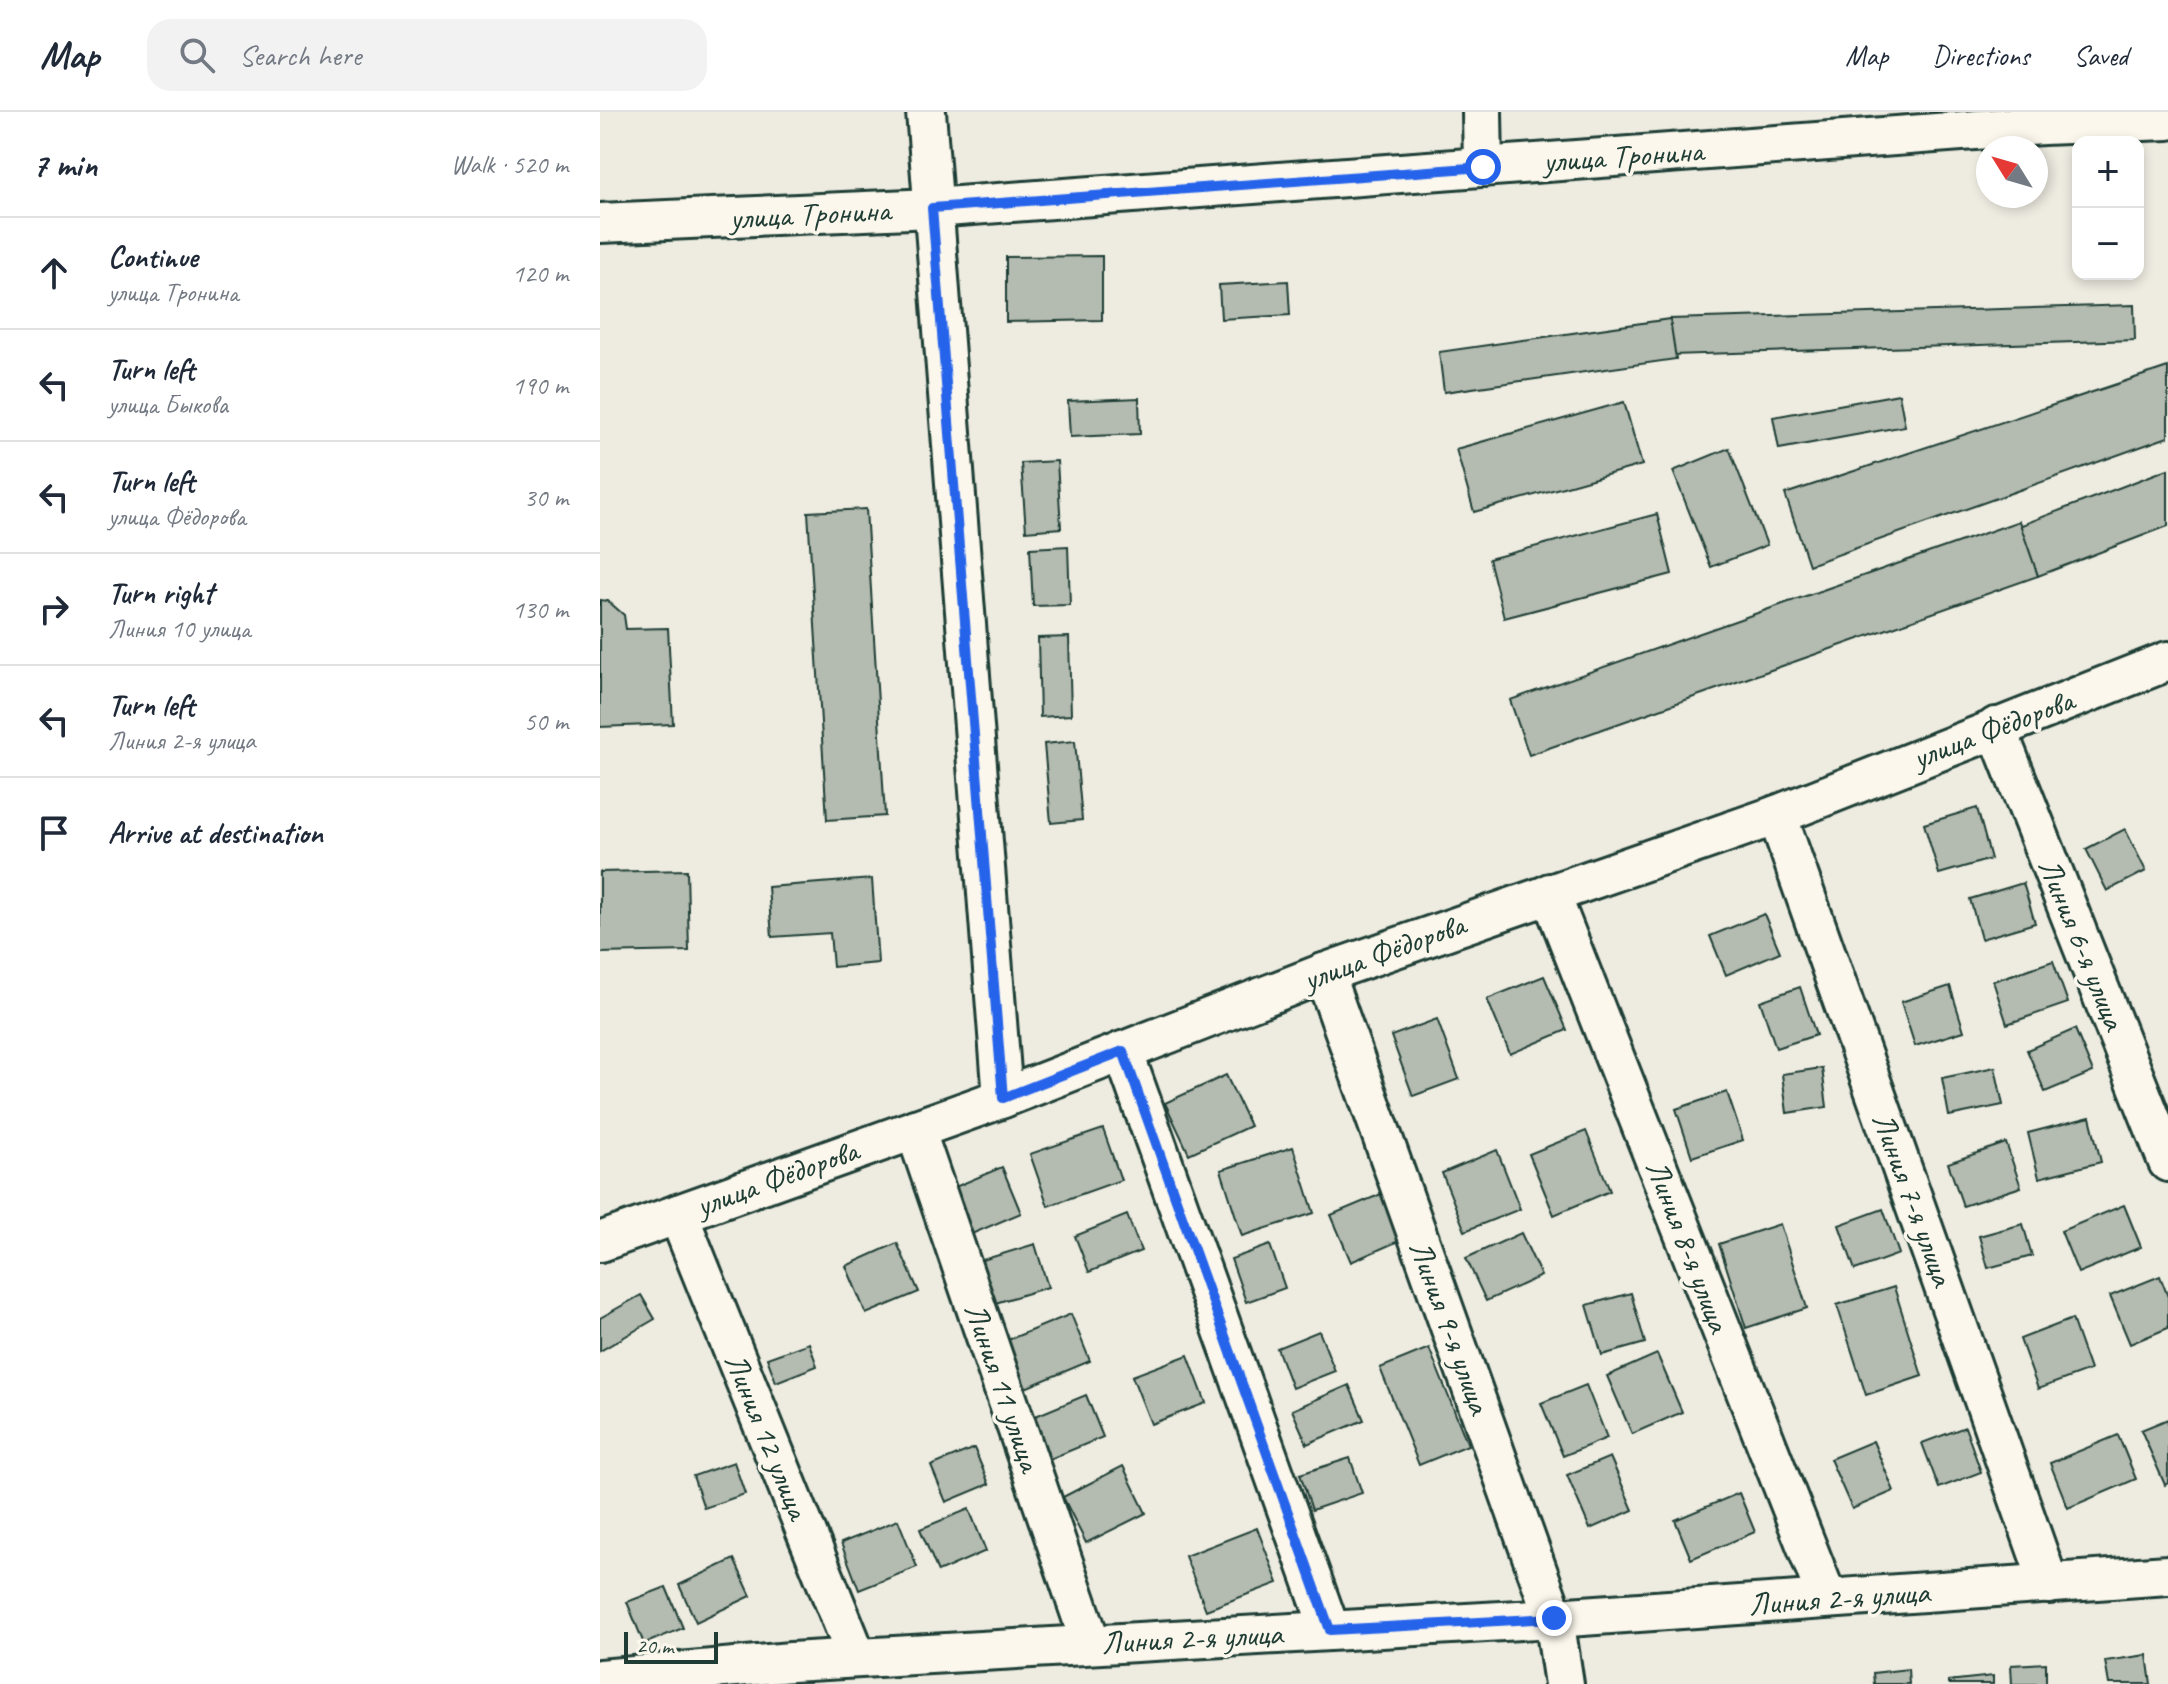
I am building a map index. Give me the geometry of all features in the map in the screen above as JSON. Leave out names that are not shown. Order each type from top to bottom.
[{"type":"street","points":[[926,112],[1003,1098]]},
{"type":"street","points":[[1482,112],[1483,167]]},
{"type":"street","name":"улица Тронина","points":[[600,223],[932,208],[1483,167],[2043,118],[2168,120]]},
{"type":"street","name":"улица Фёдорова","points":[[600,1242],[1003,1098],[1324,973],[1777,815],[2168,661]]},
{"type":"street","name":"Линия 6-я улица","points":[[1996,727],[2168,1162]]},
{"type":"street","name":"Линия 7-я улица","points":[[1777,815],[2049,1584]]},
{"type":"street","name":"Линия 8-я улица","points":[[1550,893],[1827,1598]]},
{"type":"street","name":"Линия 9-я улица","points":[[1324,973],[1554,1618],[1564,1684]]},
{"type":"street","points":[[1123,1051],[1330,1630]]},
{"type":"street","name":"Линия 11 улица","points":[[915,1129],[1091,1644]]},
{"type":"street","name":"Линия 12 улица","points":[[678,1214],[857,1658]]},
{"type":"street","name":"Линия 2-я улица","points":[[600,1679],[857,1658],[1554,1618],[2168,1575]]},
{"type":"building","points":[[1102,256],[1102,320],[1006,322],[1006,257]]},
{"type":"building","points":[[1288,281],[1290,315],[1221,319],[1219,285]]},
{"type":"building","points":[[2134,305],[2135,340],[1672,355],[1670,319]]},
{"type":"building","points":[[1670,319],[1676,359],[1444,392],[1439,352]]},
{"type":"building","points":[[2168,367],[2168,437],[1809,565],[1785,494]]},
{"type":"building","points":[[1899,394],[1905,426],[1779,449],[1773,417]]},
{"type":"building","points":[[1139,398],[1140,434],[1070,437],[1068,401]]},
{"type":"building","points":[[1624,402],[1642,465],[1474,512],[1456,449]]},
{"type":"building","points":[[1729,448],[1767,545],[1711,567],[1673,471]]},
{"type":"building","points":[[1057,461],[1061,528],[1026,531],[1021,463]]},
{"type":"building","points":[[2168,469],[2168,526],[2038,576],[2019,526]]},
{"type":"building","points":[[866,509],[885,816],[827,820],[808,512]]},
{"type":"building","points":[[1657,514],[1672,574],[1504,618],[1489,559]]},
{"type":"building","points":[[2019,521],[2038,576],[1529,755],[1510,700]]},
{"type":"building","points":[[1068,546],[1070,605],[1033,606],[1030,548]]},
{"type":"building","points":[[600,600],[608,601],[624,615],[626,629],[668,628],[673,724],[600,727]]},
{"type":"building","points":[[1069,637],[1071,715],[1040,717],[1038,638]]},
{"type":"building","points":[[1075,741],[1082,820],[1051,823],[1044,744]]},
{"type":"building","points":[[1977,808],[1991,859],[1939,874],[1924,824]]},
{"type":"building","points":[[2125,829],[2146,871],[2107,891],[2086,849]]},
{"type":"building","points":[[687,870],[689,951],[600,953],[600,872]]},
{"type":"building","points":[[872,879],[878,963],[833,967],[830,933],[772,937],[768,887]]},
{"type":"building","points":[[2023,883],[2035,923],[1981,939],[1970,899]]},
{"type":"building","points":[[1764,914],[1780,952],[1726,975],[1710,936]]},
{"type":"building","points":[[2053,961],[2068,1003],[2007,1024],[1993,981]]},
{"type":"building","points":[[1544,976],[1567,1030],[1510,1054],[1487,999]]},
{"type":"building","points":[[1950,986],[1964,1031],[1915,1046],[1901,1002]]},
{"type":"building","points":[[1800,987],[1816,1035],[1776,1048],[1760,1001]]},
{"type":"building","points":[[1437,1019],[1459,1079],[1413,1096],[1391,1036]]},
{"type":"building","points":[[2075,1029],[2093,1072],[2045,1092],[2027,1050]]},
{"type":"building","points":[[1995,1067],[2003,1105],[1949,1116],[1942,1078]]},
{"type":"building","points":[[1822,1068],[1827,1107],[1787,1113],[1782,1074]]},
{"type":"building","points":[[1226,1075],[1250,1126],[1189,1154],[1165,1103]]},
{"type":"building","points":[[1727,1092],[1743,1140],[1692,1157],[1676,1109]]},
{"type":"building","points":[[2090,1117],[2101,1162],[2039,1178],[2028,1133]]},
{"type":"building","points":[[1103,1129],[1121,1180],[1048,1206],[1030,1154]]},
{"type":"building","points":[[1586,1131],[1610,1191],[1554,1215],[1529,1154]]},
{"type":"building","points":[[2006,1143],[2021,1187],[1963,1206],[1948,1163]]},
{"type":"building","points":[[1293,1147],[1314,1213],[1242,1236],[1221,1170]]},
{"type":"building","points":[[1497,1150],[1520,1209],[1465,1231],[1442,1173]]},
{"type":"building","points":[[1002,1167],[1021,1213],[967,1236],[948,1190]]},
{"type":"building","points":[[1381,1194],[1401,1240],[1351,1262],[1331,1215]]},
{"type":"building","points":[[2124,1205],[2141,1247],[2078,1273],[2061,1231]]},
{"type":"building","points":[[1883,1209],[1899,1254],[1855,1270],[1839,1225]]},
{"type":"building","points":[[1127,1215],[1141,1251],[1089,1272],[1075,1236]]},
{"type":"building","points":[[1780,1224],[1807,1308],[1746,1328],[1719,1244]]},
{"type":"building","points":[[2023,1224],[2032,1256],[1988,1268],[1979,1236]]},
{"type":"building","points":[[1521,1233],[1541,1276],[1486,1301],[1466,1258]]},
{"type":"building","points":[[897,1243],[919,1292],[866,1314],[846,1266]]},
{"type":"building","points":[[1035,1244],[1048,1287],[989,1305],[976,1262]]},
{"type":"building","points":[[1270,1245],[1285,1288],[1246,1302],[1231,1259]]},
{"type":"building","points":[[2160,1276],[2168,1297],[2168,1328],[2130,1344],[2110,1296]]},
{"type":"building","points":[[1894,1287],[1922,1376],[1866,1395],[1837,1305]]},
{"type":"building","points":[[1631,1293],[1645,1343],[1602,1355],[1587,1305]]},
{"type":"building","points":[[641,1295],[655,1319],[600,1351],[600,1318]]},
{"type":"building","points":[[1071,1314],[1090,1361],[1023,1389],[1003,1342]]},
{"type":"building","points":[[2072,1319],[2090,1370],[2038,1389],[2020,1339]]},
{"type":"building","points":[[1319,1331],[1335,1371],[1292,1388],[1277,1348]]},
{"type":"building","points":[[809,1343],[817,1366],[776,1382],[767,1358]]},
{"type":"building","points":[[1429,1348],[1468,1445],[1419,1465],[1380,1368]]},
{"type":"building","points":[[1657,1354],[1682,1412],[1632,1434],[1607,1376]]},
{"type":"building","points":[[1188,1355],[1206,1403],[1151,1424],[1132,1376]]},
{"type":"building","points":[[1349,1385],[1364,1420],[1307,1444],[1292,1410]]},
{"type":"building","points":[[1586,1385],[1607,1438],[1563,1456],[1541,1403]]},
{"type":"building","points":[[1086,1395],[1103,1437],[1050,1459],[1033,1417]]},
{"type":"building","points":[[2168,1419],[2168,1483],[2165,1485],[2141,1430]]},
{"type":"building","points":[[1965,1427],[1981,1472],[1939,1488],[1922,1443]]},
{"type":"building","points":[[2118,1435],[2136,1479],[2068,1508],[2050,1463]]},
{"type":"building","points":[[1873,1441],[1894,1491],[1852,1509],[1830,1459]]},
{"type":"building","points":[[974,1448],[989,1484],[946,1502],[931,1466]]},
{"type":"building","points":[[1610,1457],[1633,1510],[1590,1529],[1567,1475]]},
{"type":"building","points":[[1350,1458],[1362,1493],[1312,1510],[1300,1474]]},
{"type":"building","points":[[734,1462],[745,1494],[704,1508],[693,1476]]},
{"type":"building","points":[[1123,1466],[1146,1513],[1086,1543],[1063,1497]]},
{"type":"building","points":[[1739,1493],[1755,1532],[1691,1559],[1675,1520]]},
{"type":"building","points":[[969,1509],[986,1551],[938,1572],[920,1529]]},
{"type":"building","points":[[898,1520],[917,1567],[859,1590],[841,1543]]},
{"type":"building","points":[[1257,1528],[1278,1583],[1206,1610],[1185,1556]]},
{"type":"building","points":[[734,1559],[751,1596],[696,1622],[679,1585]]},
{"type":"building","points":[[666,1587],[683,1628],[644,1644],[627,1602]]},
{"type":"building","points":[[2147,1655],[2151,1684],[2109,1684],[2105,1661]]},
{"type":"building","points":[[2046,1663],[2046,1684],[2012,1684],[2011,1665]]},
{"type":"building","points":[[1908,1669],[1909,1684],[1874,1684],[1873,1673]]},
{"type":"building","points":[[1993,1676],[1993,1684],[1948,1684],[1948,1681]]},
{"type":"route","points":[[1483,167],[932,208],[1003,1098],[1123,1051],[1330,1630],[1554,1618]]}]
